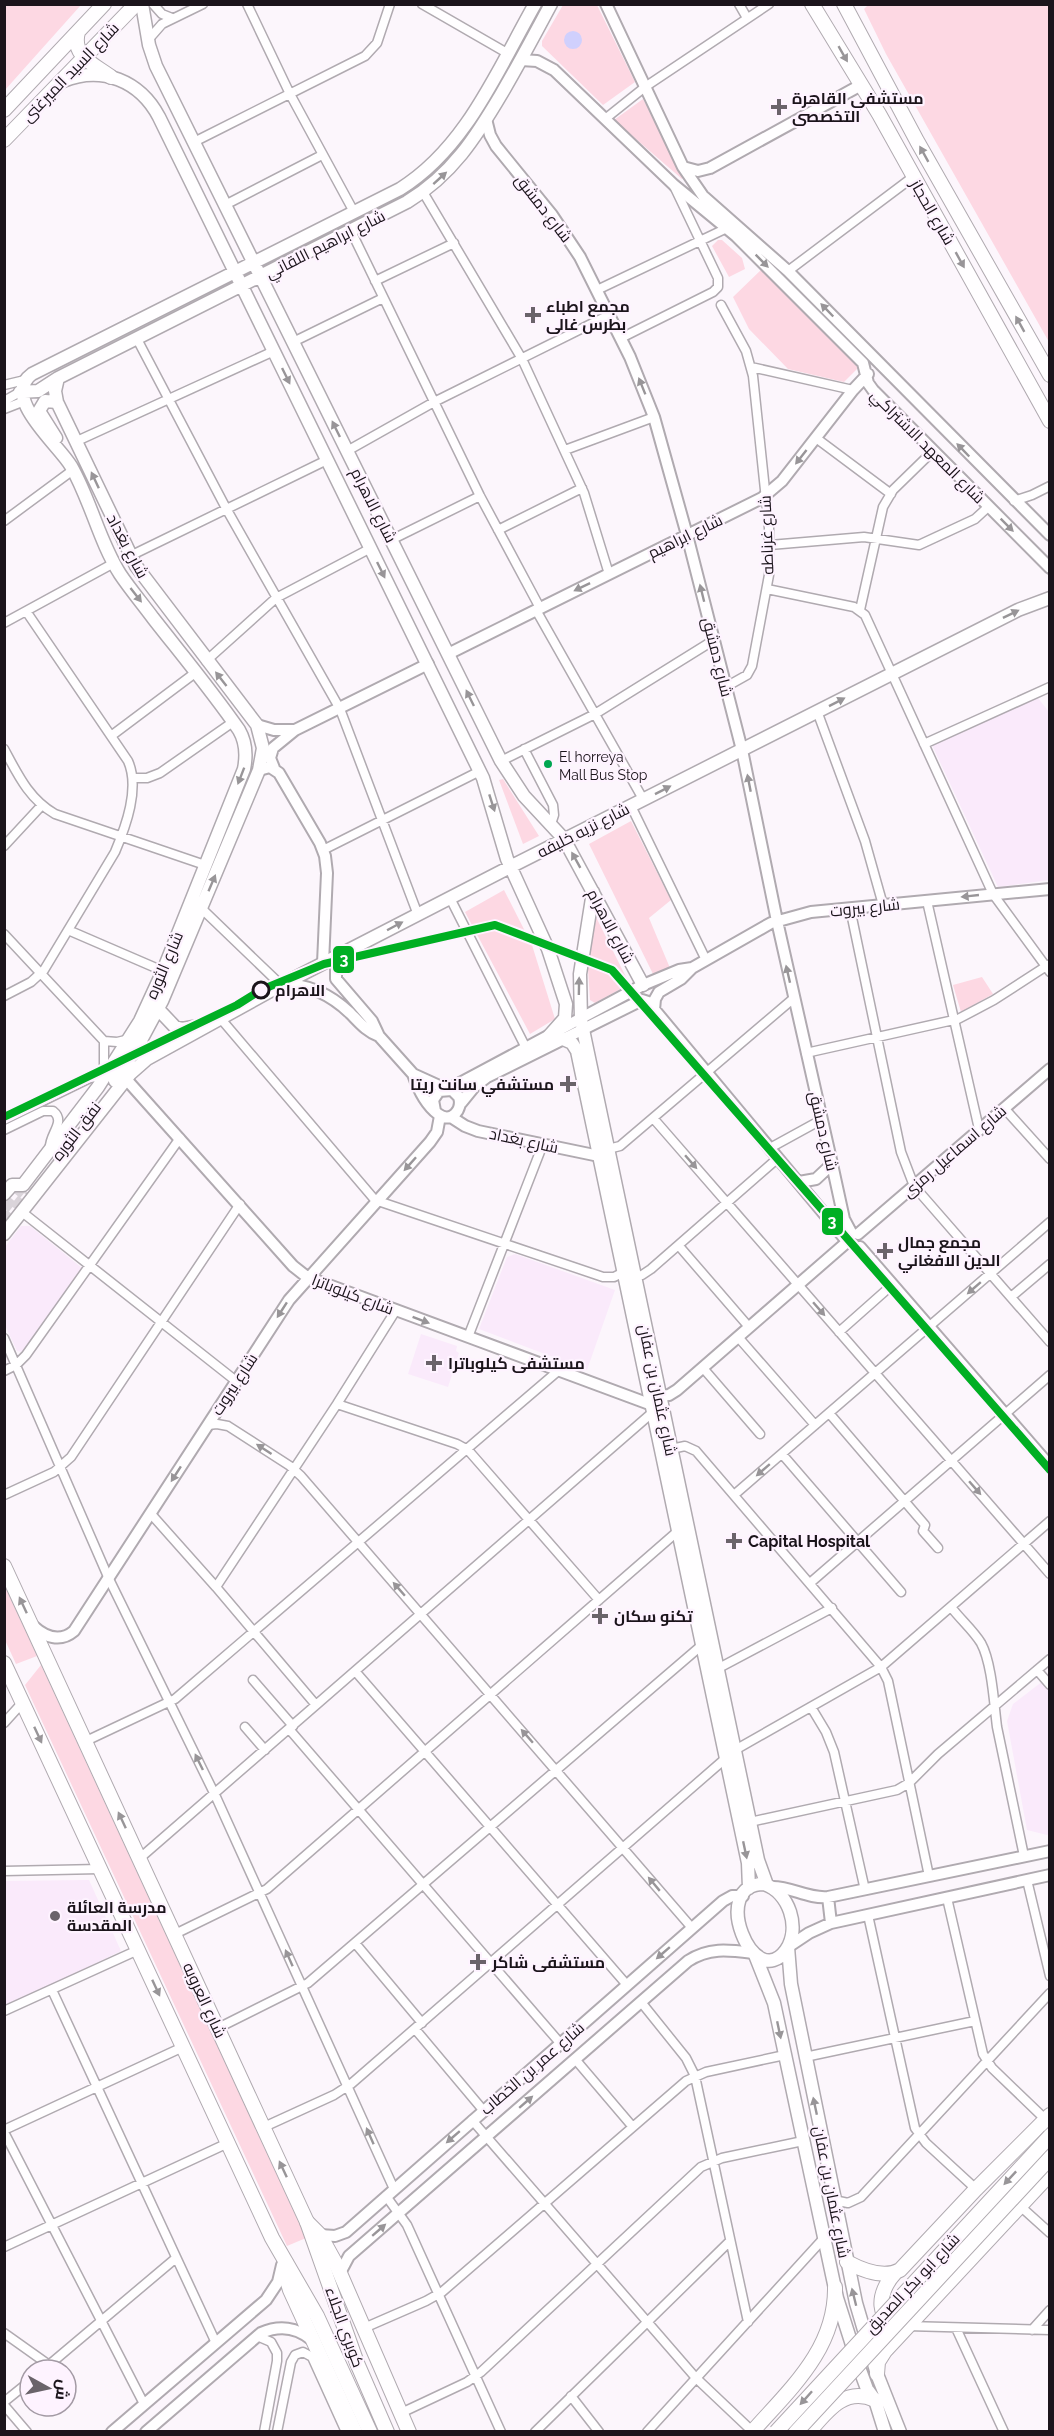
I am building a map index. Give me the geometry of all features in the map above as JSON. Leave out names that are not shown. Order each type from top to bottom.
[{"type":"main road","name":"شارع السيد الميرغنى","points":[[4,110],[104,4]]},
{"type":"main road","name":"شارع السيد الميرغنى","points":[[4,140],[136,4]]},
{"type":"main road","name":"شارع الاهرام","points":[[142,4],[154,61],[501,761],[520,790],[564,839],[643,985]]},
{"type":"main road","name":"شارع ابراهيم اللقاني","points":[[28,377],[410,183],[441,157],[461,133],[535,4]]},
{"type":"main road","name":"شارع ابراهيم اللقاني","points":[[38,391],[57,378],[351,231],[423,192],[457,162],[486,119],[551,4]]},
{"type":"main road","name":"شارع الحجاز","points":[[812,4],[861,85],[1050,421]]},
{"type":"main road","points":[[826,26],[824,10],[827,4]]},
{"type":"main road","name":"شارع الحجاز","points":[[844,5],[911,131],[1050,375]]},
{"type":"main road","points":[[78,32],[77,46],[85,58],[111,77]]},
{"type":"main road","points":[[46,66],[54,65],[59,68],[63,81]]},
{"type":"main road","name":"شارع الاهرام","points":[[63,81],[87,75],[111,77],[139,90],[155,108],[480,771],[492,803],[510,867]]},
{"type":"main road","points":[[251,304],[257,294],[268,292]]},
{"type":"main road","points":[[21,397],[38,391],[28,377]]},
{"type":"main road","points":[[21,397],[28,377]]},
{"type":"main road","name":"شارع بغداد","points":[[57,378],[55,391],[57,402],[130,556],[140,573],[257,726]]},
{"type":"main road","name":"شارع بغداد","points":[[21,397],[33,422],[56,445],[73,470],[114,563],[123,578],[233,722]]},
{"type":"main road","points":[[56,445],[55,435],[39,411],[45,401],[57,402]]},
{"type":"main road","name":"شارع نزيه خليفه","points":[[125,1073],[209,1024],[322,963],[1018,610],[1050,598]]},
{"type":"main road","points":[[428,664],[448,654]]},
{"type":"main road","name":"شارع الثوره","points":[[25,1189],[50,1149],[107,1074],[130,1039],[163,971],[245,764],[245,744],[233,722]]},
{"type":"main road","name":"شارع الثوره","points":[[4,1234],[125,1073],[158,1009],[260,770],[263,747],[257,726]]},
{"type":"main road","points":[[510,867],[548,949],[566,1004],[565,1018],[549,1036]]},
{"type":"main road","name":"شارع عثمان بن عفان","points":[[593,892],[580,974],[582,1025],[604,1152],[702,1645],[750,1822],[759,1864],[769,1886]]},
{"type":"main road","points":[[158,1009],[163,1012],[171,1025],[177,1028],[209,1024]]},
{"type":"main road","name":"شارع عثمان بن عفان","points":[[563,1039],[572,1043],[577,1051],[604,1152]]},
{"type":"main road","name":"نفق الثوره","points":[[25,1189],[125,1073]]},
{"type":"main road","points":[[4,1194],[12,1185],[25,1189]]},
{"type":"main road","name":"شارع عثمان بن عفان","points":[[655,1404],[671,1449],[717,1668],[749,1870],[746,1892]]},
{"type":"main road","name":"شارع العروبه","points":[[4,1566],[307,2222],[320,2235],[340,2273],[409,2432]]},
{"type":"main road","points":[[4,1663],[284,2259],[288,2286],[355,2432]]},
{"type":"main road","points":[[757,1885],[769,1886],[784,1900],[790,1913],[792,1932],[788,1947],[776,1959],[767,1960],[755,1954],[745,1943],[739,1926],[738,1913],[746,1892],[757,1885]]},
{"type":"main road","name":"شارع عثمان بن عفان","points":[[788,1947],[790,1984],[847,2262],[861,2322],[877,2374],[900,2432]]},
{"type":"main road","name":"شارع عثمان بن عفان","points":[[755,1954],[768,1983],[775,2008],[835,2287],[856,2360],[867,2390],[875,2400],[885,2432]]},
{"type":"main road","points":[[775,2008],[778,1981],[784,1979],[790,1984]]},
{"type":"main road","name":"شارع ابو بكر الصديق","points":[[847,2262],[867,2271],[895,2273],[902,2268],[976,2188],[1048,2117]]},
{"type":"main road","name":"شارع ابو بكر الصديق","points":[[776,2432],[1050,2136]]},
{"type":"main road","name":"شارع ابو بكر الصديق","points":[[796,2432],[1050,2158]]},
{"type":"main road","name":"شارع ابو بكر الصديق","points":[[877,2374],[877,2366],[882,2354],[1050,2174]]},
{"type":"main road","name":"كوبري الجلاء","points":[[307,2222],[352,2351],[387,2432]]},
{"type":"main road","name":"كوبري الجلاء","points":[[284,2259],[321,2325],[370,2432]]},
{"type":"main road","points":[[895,2273],[884,2290],[881,2306],[888,2320],[899,2326],[907,2326]]},
{"type":"main road","points":[[752,2431],[809,2368],[828,2330],[835,2287]]},
{"type":"main road","points":[[809,2368],[822,2369],[833,2377],[838,2390],[833,2404],[809,2432]]},
{"type":"main road","points":[[833,2404],[851,2396],[875,2400]]},
{"type":"street","points":[[153,4],[162,14],[172,18]]},
{"type":"street","points":[[148,40],[158,27],[203,4]]},
{"type":"street","points":[[247,4],[290,94],[354,212]]},
{"type":"street","points":[[194,142],[369,54],[377,43],[390,4]]},
{"type":"street","points":[[422,4],[507,53]]},
{"type":"street","points":[[606,4],[683,167],[695,171],[708,169],[861,85]]},
{"type":"street","points":[[739,4],[747,18]]},
{"type":"street","points":[[605,119],[645,87],[769,4]]},
{"type":"street","points":[[521,60],[537,61],[552,68],[674,185],[718,278],[718,287],[713,292],[621,338]]},
{"type":"street","name":"شارع دمشق","points":[[486,119],[495,144],[563,230],[597,290],[621,338],[654,417],[742,750],[806,1053],[844,1217],[851,1238]]},
{"type":"street","points":[[225,204],[322,155]]},
{"type":"street","name":"شارع المعهد الاشتراكي","points":[[683,167],[703,196],[788,271],[1050,535]]},
{"type":"street","points":[[788,271],[913,177]]},
{"type":"street","name":"شارع المعهد الاشتراكي","points":[[674,185],[727,228],[863,363],[871,388],[1050,568]]},
{"type":"street","points":[[423,192],[522,359],[582,488],[609,574]]},
{"type":"street","points":[[597,290],[727,228]]},
{"type":"street","points":[[351,231],[480,496],[538,609],[644,799]]},
{"type":"street","points":[[375,281],[454,243]]},
{"type":"street","points":[[293,342],[383,298]]},
{"type":"street","name":"شارع غرناطه","points":[[721,305],[744,347],[751,367],[770,544],[767,590],[752,666],[747,675],[731,684],[727,691]]},
{"type":"street","points":[[347,451],[434,402],[609,315]]},
{"type":"street","points":[[137,339],[227,510],[340,709],[418,915]]},
{"type":"street","points":[[77,441],[274,351]]},
{"type":"street","name":"شارع ابراهيم","points":[[448,654],[765,496],[782,482],[853,390],[879,363]]},
{"type":"street","points":[[751,367],[853,390]]},
{"type":"street","name":"شارع ابراهيم اللقاني","points":[[4,385],[28,377]]},
{"type":"street","points":[[4,401],[21,397]]},
{"type":"street","points":[[4,409],[21,397]]},
{"type":"street","points":[[565,450],[654,417]]},
{"type":"street","points":[[816,438],[891,494]]},
{"type":"street","points":[[860,610],[881,510],[891,494],[933,451]]},
{"type":"street","points":[[130,556],[327,460]]},
{"type":"street","points":[[4,522],[73,470]]},
{"type":"street","points":[[1014,501],[1050,486]]},
{"type":"street","points":[[498,530],[582,488]]},
{"type":"street","points":[[391,540],[480,496]]},
{"type":"street","points":[[770,544],[875,537],[910,544],[924,544],[975,519],[988,507]]},
{"type":"street","points":[[206,661],[276,598],[371,548]]},
{"type":"street","points":[[4,623],[114,563]]},
{"type":"street","points":[[767,590],[860,610],[868,620],[993,894],[1048,968],[994,1000],[954,1020],[806,1053]]},
{"type":"street","points":[[4,996],[28,984],[40,974],[109,861],[121,837],[132,792],[133,778],[128,761],[26,611]]},
{"type":"street","points":[[501,761],[595,714],[714,640]]},
{"type":"street","points":[[322,963],[327,873],[323,850],[274,768],[270,758],[273,748],[295,730],[428,664]]},
{"type":"street","points":[[111,736],[195,673]]},
{"type":"street","points":[[924,744],[1050,687]]},
{"type":"street","points":[[817,711],[862,832],[883,905]]},
{"type":"street","points":[[133,778],[147,778],[160,773],[233,722]]},
{"type":"street","points":[[257,726],[277,730],[295,730]]},
{"type":"street","points":[[4,749],[21,782],[42,805],[63,818],[205,865]]},
{"type":"street","points":[[524,749],[553,805],[554,814],[551,824]]},
{"type":"street","points":[[260,770],[267,767],[274,768]]},
{"type":"street","points":[[323,850],[480,771]]},
{"type":"street","points":[[4,846],[42,805]]},
{"type":"street","points":[[631,806],[706,960]]},
{"type":"street","name":"شارع بيروت","points":[[654,1010],[655,999],[659,992],[681,979],[692,968],[777,921],[806,913],[1050,889]]},
{"type":"street","points":[[450,898],[526,1048]]},
{"type":"street","points":[[927,901],[979,1130]]},
{"type":"street","points":[[201,908],[282,985],[301,986],[323,993],[338,1003],[367,1030],[379,1036]]},
{"type":"street","points":[[850,908],[901,1152],[914,1186],[1050,1342]]},
{"type":"street","points":[[68,930],[163,971]]},
{"type":"street","points":[[4,934],[104,1041],[117,1042],[130,1039]]},
{"type":"street","points":[[359,945],[353,955],[337,966],[334,975],[372,1021],[379,1036],[414,1074],[421,1092],[442,1114]]},
{"type":"street","name":"شارع بيروت","points":[[461,1103],[474,1087],[487,1077],[563,1039],[643,985],[679,970],[692,968]]},
{"type":"street","points":[[643,985],[640,992],[642,1000],[648,1002],[778,1158],[851,1238],[852,1249],[860,1247],[1050,1466]]},
{"type":"street","points":[[604,1152],[618,1147],[794,998]]},
{"type":"street","name":"شارع بيروت","points":[[447,1089],[549,1036],[642,1000]]},
{"type":"street","points":[[221,1019],[368,1194],[377,1201],[603,1277],[649,1271],[778,1158]]},
{"type":"street","points":[[4,1120],[90,1078],[107,1074],[104,1065],[104,1041]]},
{"type":"street","name":"شارع اسماعيل رمزى","points":[[655,1404],[673,1394],[851,1238],[1050,1069]]},
{"type":"street","name":"شارع كيلوباترا","points":[[125,1073],[293,1266],[307,1277],[558,1371],[655,1404]]},
{"type":"street","points":[[414,1074],[457,1094],[461,1103],[458,1112],[442,1114]]},
{"type":"street","points":[[442,1114],[433,1104],[434,1097],[439,1091],[447,1089]]},
{"type":"street","points":[[1004,1108],[1050,1159]]},
{"type":"street","points":[[4,1130],[43,1111],[53,1111],[58,1121],[50,1141],[50,1149]]},
{"type":"street","name":"شارع بيروت","points":[[33,1626],[51,1637],[64,1638],[71,1634],[289,1300],[307,1277],[433,1139],[442,1114]]},
{"type":"street","name":"شارع بغداد","points":[[442,1114],[471,1129],[543,1144],[604,1152]]},
{"type":"street","points":[[653,1118],[1050,1574]]},
{"type":"street","points":[[770,1148],[822,1120]]},
{"type":"street","points":[[4,1371],[16,1365],[26,1355],[180,1138]]},
{"type":"street","points":[[468,1337],[543,1144]]},
{"type":"street","points":[[799,1182],[819,1177],[832,1164]]},
{"type":"street","points":[[4,1495],[60,1467],[71,1457],[240,1204]]},
{"type":"street","points":[[22,1212],[237,1381]]},
{"type":"street","points":[[734,1495],[1050,1222]]},
{"type":"street","points":[[679,1246],[749,1327]]},
{"type":"street","points":[[1011,1297],[1050,1264]]},
{"type":"street","points":[[838,1332],[892,1285]]},
{"type":"street","points":[[216,1587],[396,1310]]},
{"type":"street","points":[[738,1337],[815,1425]]},
{"type":"street","points":[[4,1338],[109,1579],[214,1793],[260,1893],[348,2087],[390,2192],[501,2432]]},
{"type":"street","points":[[703,1368],[760,1434]]},
{"type":"street","points":[[86,1741],[170,1702],[558,1371]]},
{"type":"street","points":[[810,1583],[1050,1375]]},
{"type":"street","points":[[337,1404],[466,1449],[599,1600]]},
{"type":"street","points":[[140,1858],[529,1520],[655,1404]]},
{"type":"street","points":[[829,1413],[925,1525],[923,1530],[938,1548]]},
{"type":"street","points":[[208,1425],[228,1426],[294,1469],[692,1928]]},
{"type":"street","points":[[671,1449],[685,1446],[694,1449],[881,1667],[888,1681],[929,1876]]},
{"type":"street","points":[[782,1454],[901,1592]]},
{"type":"street","points":[[151,1514],[316,1705]]},
{"type":"street","points":[[264,2127],[348,2087],[730,1754],[881,1667],[1050,1521]]},
{"type":"street","points":[[175,1934],[260,1893],[678,1531]]},
{"type":"street","points":[[951,1607],[983,1647],[1024,1856]]},
{"type":"street","points":[[717,1668],[832,1608]]},
{"type":"street","points":[[218,2028],[303,1987],[702,1645]]},
{"type":"street","points":[[750,1822],[897,1790],[909,1783],[934,1758],[1050,1659]]},
{"type":"street","points":[[1037,1670],[1050,1685]]},
{"type":"street","points":[[355,1671],[627,1985]]},
{"type":"street","points":[[253,1680],[358,1809],[560,2043]]},
{"type":"street","points":[[4,1723],[23,1702]]},
{"type":"street","points":[[812,1707],[830,1742],[865,1890]]},
{"type":"street","points":[[245,1727],[265,1750]]},
{"type":"street","points":[[769,1886],[787,1888],[813,1897],[828,1897],[1050,1851]]},
{"type":"street","points":[[4,1871],[100,1869]]},
{"type":"street","points":[[788,1947],[804,1935],[831,1923],[1050,1875]]},
{"type":"street","points":[[1028,1880],[1050,1976]]},
{"type":"street","name":"شارع عمر بن الخطاب","points":[[320,2235],[332,2237],[343,2233],[692,1928],[728,1898],[746,1892]]},
{"type":"street","points":[[828,1897],[831,1923]]},
{"type":"street","points":[[947,1898],[982,2051],[987,2061],[1048,2117]]},
{"type":"street","points":[[868,1915],[913,2120],[919,2135],[976,2188]]},
{"type":"street","points":[[355,1943],[483,2110]]},
{"type":"street","points":[[4,2011],[138,1950]]},
{"type":"street","name":"شارع عمر بن الخطاب","points":[[340,2273],[348,2258],[399,2212],[688,1961],[700,1954],[722,1950],[755,1954]]},
{"type":"street","points":[[52,1990],[216,2343]]},
{"type":"street","points":[[834,2200],[848,2203],[859,2199],[1050,1993]]},
{"type":"street","points":[[641,2002],[686,2058],[695,2076],[748,2322]]},
{"type":"street","points":[[805,2057],[975,2020]]},
{"type":"street","points":[[144,2404],[4,2131],[183,2047]]},
{"type":"street","points":[[364,2328],[438,2294],[681,2084],[695,2076],[785,2055]]},
{"type":"street","points":[[575,2059],[632,2127]]},
{"type":"street","points":[[472,2120],[696,2378],[752,2431]]},
{"type":"street","points":[[401,2413],[476,2376],[698,2170],[713,2160],[803,2141]]},
{"type":"street","points":[[4,2247],[228,2143]]},
{"type":"street","points":[[1019,2205],[1050,2233]]},
{"type":"street","points":[[647,2432],[824,2238]]},
{"type":"street","points":[[535,2432],[730,2241]]},
{"type":"street","points":[[57,2358],[176,2258]]},
{"type":"street","points":[[112,2432],[273,2292],[284,2259]]},
{"type":"street","points":[[1032,2330],[1050,2310]]},
{"type":"street","points":[[907,2326],[1050,2330]]},
{"type":"street","points":[[153,2429],[256,2336],[283,2328],[297,2330],[313,2340]]},
{"type":"street","points":[[956,2328],[1003,2431]]},
{"type":"street","points":[[4,2333],[35,2358]]},
{"type":"street","points":[[256,2336],[271,2342],[278,2357],[264,2432]]},
{"type":"street","points":[[278,2432],[292,2359],[303,2352],[312,2356],[346,2432]]},
{"type":"street","points":[[18,2392],[4,2404],[27,2432]]},
{"type":"street","points":[[571,2396],[599,2432]]},
{"type":"shaded area","points":[[869,4],[1049,5],[1049,342],[886,54],[864,9]]},
{"type":"shaded area","points":[[4,5],[81,5],[5,90]]},
{"type":"shaded area","points":[[563,5],[597,5],[635,82],[603,105],[542,46],[542,41]]},
{"type":"shaded area","points":[[643,99],[683,177],[682,179],[614,120]]},
{"type":"shaded area","points":[[718,240],[722,240],[742,258],[745,269],[729,277],[712,246]]},
{"type":"shaded area","points":[[763,268],[860,366],[844,382],[788,369],[749,329],[733,297]]},
{"type":"shaded area","points":[[1038,698],[1049,712],[1049,880],[998,887],[932,745]]},
{"type":"shaded area","points":[[503,779],[539,836],[523,844],[499,780]]},
{"type":"shaded area","points":[[631,821],[671,900],[649,918],[670,968],[654,976],[589,844]]},
{"type":"shaded area","points":[[504,890],[532,945],[555,1019],[530,1034],[465,912]]},
{"type":"shaded area","points":[[596,917],[627,979],[624,987],[595,1003],[590,1000],[588,969]]},
{"type":"shaded area","points":[[982,977],[993,994],[961,1012],[953,985]]},
{"type":"shaded area","points":[[21,1226],[30,1226],[82,1268],[22,1352],[17,1351],[4,1323],[5,1247]]},
{"type":"shaded area","points":[[515,1254],[615,1290],[587,1370],[479,1329],[507,1257]]},
{"type":"shaded area","name":"مستشفى كيلوباترا","points":[[421,1334],[457,1346],[456,1351],[459,1353],[448,1387],[408,1374]]},
{"type":"shaded area","points":[[5,1587],[37,1656],[16,1664],[5,1640]]},
{"type":"shaded area","points":[[41,1665],[306,2238],[287,2246],[25,1685]]},
{"type":"shaded area","points":[[1043,1681],[1050,1689],[1050,1833],[1047,1835],[1027,1830],[1007,1721],[1013,1704]]},
{"type":"shaded area","name":"مدرسة العائلة المقدسة","points":[[89,1880],[121,1951],[5,2007],[5,1881]]},
{"type":"water","points":[[573,31],[579,34],[582,40],[579,46],[573,49],[567,46],[564,40],[567,34]]},
{"type":"tunnel","points":[[4,1208],[23,1185]]},
{"type":"tunnel","points":[[4,1223],[28,1193]]},
{"type":"transit line","name":"3","points":[[4,1117],[237,1005],[261,990],[324,964],[495,925],[612,970],[1050,1470]]},
{"type":"place","name":"مستشفي القاهرة التخصصى","points":[[779,107]]},
{"type":"place","name":"مجمع اطباء بطرس غالى","points":[[533,315]]},
{"type":"place","name":"El horreya Mall Bus Stop","points":[[548,764]]},
{"type":"place","name":"الاهرام","points":[[261,990]]},
{"type":"place","name":"مستشفي سانت ريتا","points":[[568,1084]]},
{"type":"place","name":"مجمع جمال الدين الافغاني","points":[[885,1251]]},
{"type":"place","name":"مستشفى كيلوباترا","points":[[434,1363]]},
{"type":"place","name":"Capital Hospital","points":[[734,1541]]},
{"type":"place","name":"تكنو سكان","points":[[600,1616]]},
{"type":"place","name":"مدرسة العائلة المقدسة","points":[[55,1916]]},
{"type":"place","name":"مستشفى شاكر","points":[[478,1962]]}]
